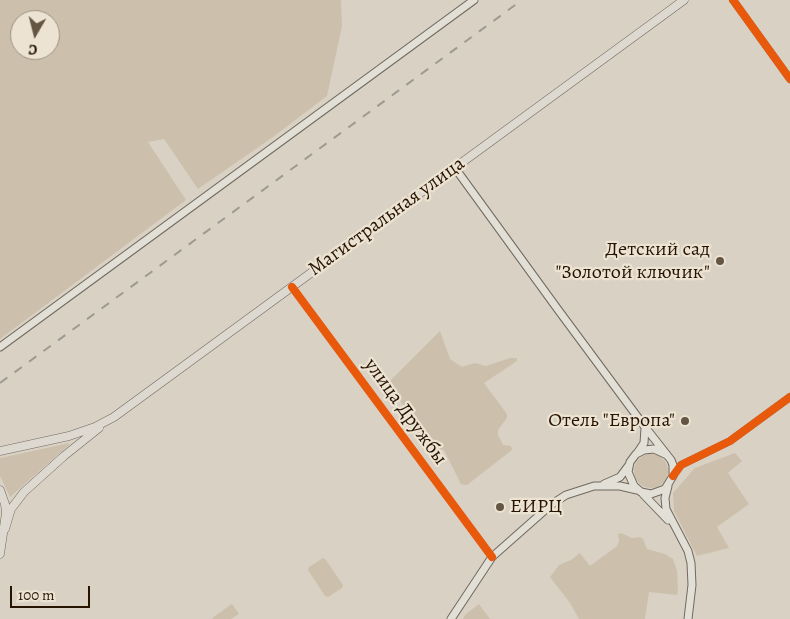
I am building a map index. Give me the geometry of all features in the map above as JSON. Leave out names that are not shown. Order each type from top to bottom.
[{"type":"main road","points":[[0,347],[474,0]]},
{"type":"main road","name":"Магистральная улица","points":[[0,451],[69,436],[114,417],[684,0]]},
{"type":"main road","points":[[455,168],[673,465],[673,476],[666,492],[665,502],[676,530],[688,551],[692,574],[688,619]]},
{"type":"main road","points":[[4,529],[11,509],[24,492],[64,456],[114,417]]},
{"type":"main road","points":[[597,486],[620,477],[627,470],[630,462],[644,443],[645,427]]},
{"type":"main road","points":[[636,454],[644,450],[654,449],[667,456]]},
{"type":"main road","points":[[630,462],[629,477],[676,530]]},
{"type":"main road","points":[[451,619],[492,557],[544,510],[559,499],[581,489],[597,486],[620,486],[656,493],[668,486]]},
{"type":"main road","points":[[0,490],[6,508],[0,554]]},
{"type":"street","points":[[733,0],[790,79]]},
{"type":"street","name":"улица Дружбы","points":[[292,287],[492,557]]},
{"type":"street","points":[[673,476],[678,468],[733,439],[790,398]]},
{"type":"street","points":[[667,456],[675,461],[683,462],[692,459]]},
{"type":"shaded area","points":[[0,0],[341,0],[342,26],[327,96],[273,137],[198,189],[164,139],[148,142],[186,200],[0,339]]},
{"type":"shaded area","points":[[440,331],[450,359],[462,367],[475,363],[486,366],[510,358],[517,358],[517,361],[484,383],[507,414],[507,418],[498,430],[498,435],[503,445],[511,446],[512,450],[467,485],[461,484],[444,450],[432,447],[418,420],[403,405],[388,383]]},
{"type":"shaded area","points":[[69,443],[10,497],[0,476],[0,458]]},
{"type":"shaded area","points":[[735,453],[742,461],[728,473],[749,504],[717,527],[729,548],[697,556],[674,511],[673,493],[695,468]]},
{"type":"shaded area","points":[[651,454],[663,459],[668,471],[663,483],[651,488],[639,483],[634,471],[639,459]]},
{"type":"shaded area","points":[[621,533],[632,538],[640,537],[643,539],[647,549],[665,554],[673,559],[677,571],[677,595],[649,592],[645,619],[579,619],[570,603],[550,577],[559,565],[571,560],[580,553],[590,566],[617,546],[619,541],[618,534]]},
{"type":"shaded area","points":[[323,558],[343,585],[342,588],[328,597],[325,596],[308,570],[309,567]]},
{"type":"shaded area","points":[[232,604],[239,614],[231,619],[212,618]]},
{"type":"shaded area","points":[[479,604],[490,619],[463,619],[466,614]]},
{"type":"railway","points":[[0,383],[522,0]]},
{"type":"cycle path","points":[[733,0],[790,79]]},
{"type":"cycle path","points":[[292,287],[492,557]]},
{"type":"cycle path","points":[[673,476],[681,465],[730,441],[790,397]]},
{"type":"place","name":"Детский сад \"Золотой ключик\"","points":[[720,261]]},
{"type":"place","name":"Отель \"Европа\"","points":[[685,421]]},
{"type":"place","name":"ЕИРЦ","points":[[500,507]]}]
